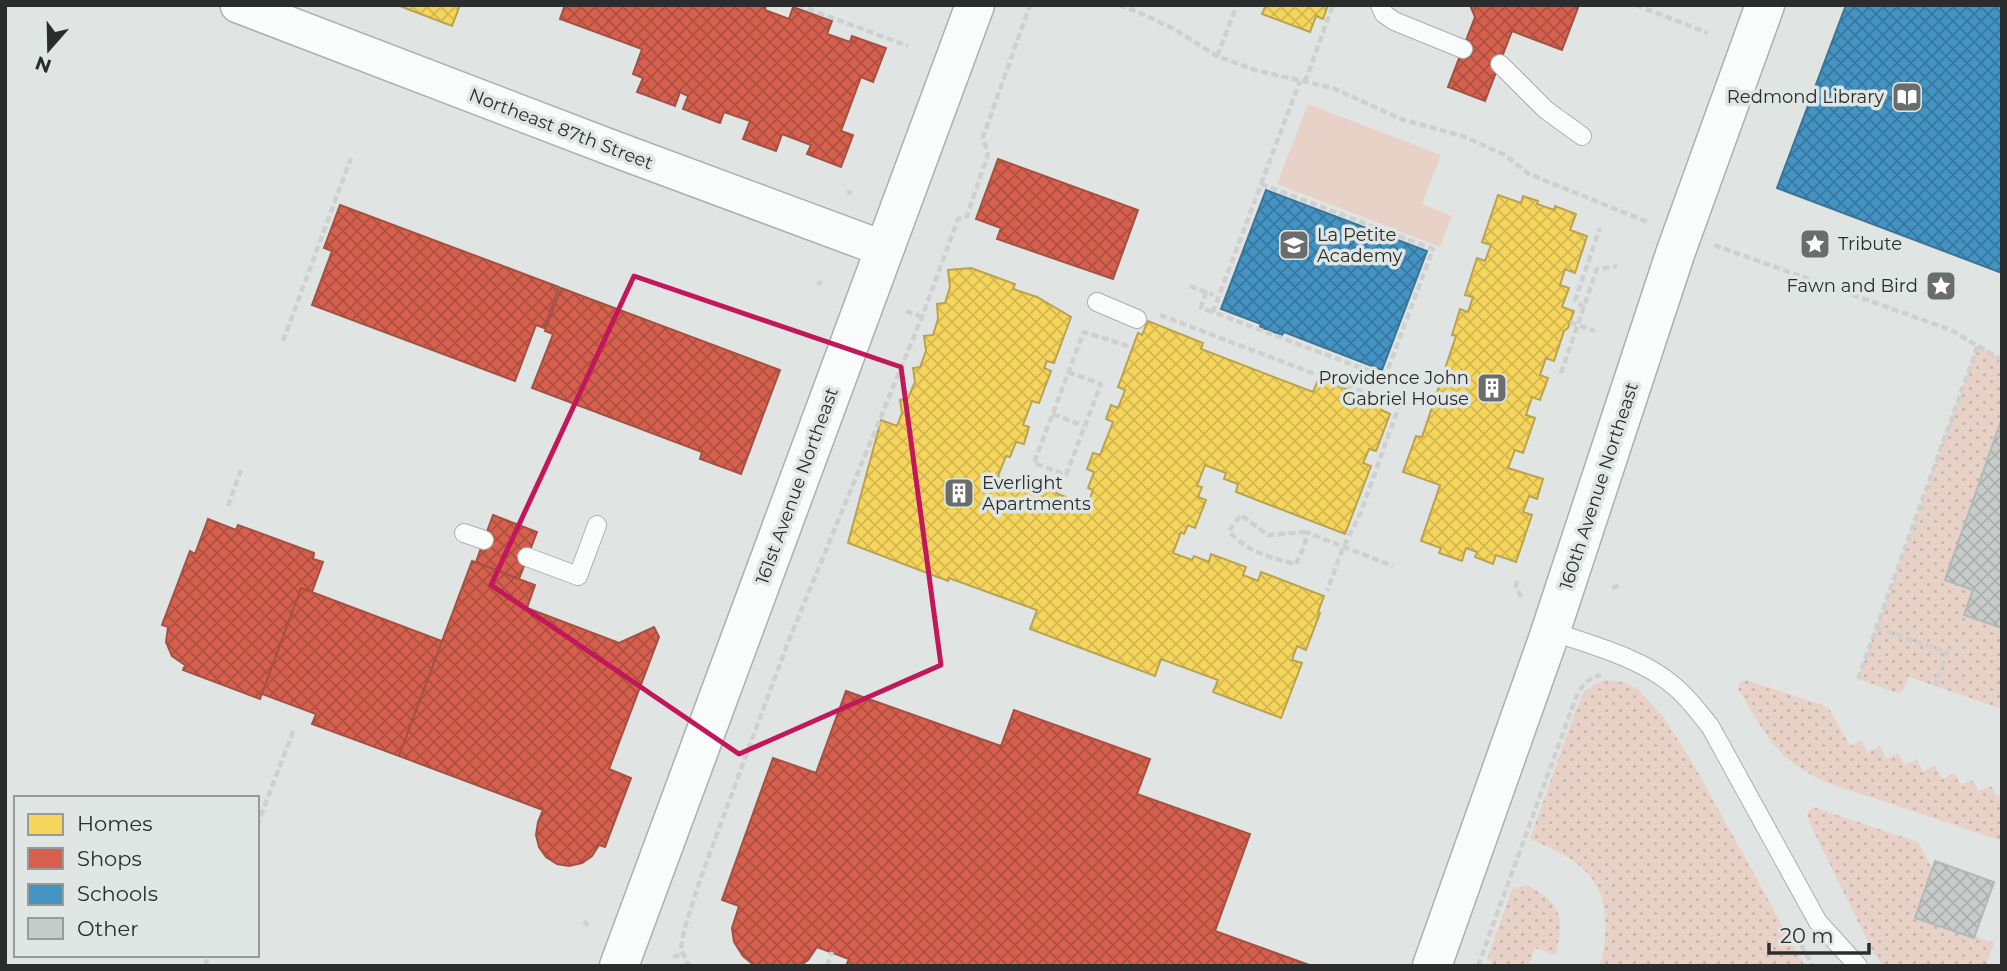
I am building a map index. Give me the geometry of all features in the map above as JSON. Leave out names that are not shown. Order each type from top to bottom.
[{"type":"street","name":"Northeast 87th Street","points":[[238,5],[637,158],[884,249]]},
{"type":"street","name":"161st Avenue Northeast","points":[[619,966],[975,5]]},
{"type":"street","name":"160th Avenue Northeast","points":[[1432,966],[1551,631],[1664,287],[1765,5]]},
{"type":"lane","points":[[1380,5],[1384,14],[1394,21],[1463,48]]},
{"type":"lane","points":[[1500,64],[1546,110],[1582,135]]},
{"type":"lane","points":[[1097,302],[1137,319]]},
{"type":"lane","points":[[527,557],[578,576],[597,526]]},
{"type":"lane","points":[[464,533],[484,540]]},
{"type":"lane","points":[[1551,631],[1646,667],[1674,685],[1694,706],[1710,726],[1818,922],[1858,966]]},
{"type":"path","points":[[798,5],[908,46]]},
{"type":"path","points":[[691,966],[681,949],[684,930],[701,877],[787,645],[922,317],[958,219],[967,216],[988,154],[984,137],[1030,5]]},
{"type":"path","points":[[1119,5],[1172,28],[1217,56],[1255,70],[1333,88],[1401,119],[1465,137],[1505,155],[1529,174],[1647,222]]},
{"type":"path","points":[[1217,56],[1237,5]]},
{"type":"path","points":[[1213,312],[1333,5]]},
{"type":"path","points":[[1636,5],[1708,33]]},
{"type":"path","points":[[283,341],[351,158]]},
{"type":"path","points":[[1206,292],[1201,308],[1385,377],[1433,249],[1261,184]]},
{"type":"path","points":[[1584,308],[1575,300],[1600,228]]},
{"type":"path","points":[[1724,248],[1951,330],[2002,360]]},
{"type":"path","points":[[1561,373],[1597,270],[1617,265]]},
{"type":"path","points":[[1190,286],[1213,295]]},
{"type":"path","points":[[906,311],[922,317]]},
{"type":"path","points":[[1172,319],[1399,406],[1361,512],[1343,548],[1327,591]]},
{"type":"path","points":[[1570,322],[1595,331]]},
{"type":"path","points":[[1068,373],[1101,384],[1066,475],[1034,463],[1068,373],[1084,332],[1126,346]]},
{"type":"path","points":[[1858,679],[1978,345]]},
{"type":"path","points":[[1993,354],[2002,355]]},
{"type":"path","points":[[1053,414],[1084,426]]},
{"type":"path","points":[[228,506],[241,470]]},
{"type":"path","points":[[1306,532],[1305,545],[1296,564],[1262,555],[1234,538],[1229,531],[1241,515],[1268,535],[1306,532],[1393,566]]},
{"type":"path","points":[[1517,581],[1516,586],[1522,599]]},
{"type":"path","points":[[1612,588],[1620,584]]},
{"type":"path","points":[[1876,628],[1947,652],[1935,685]]},
{"type":"path","points":[[1478,966],[1580,689],[1591,679],[1605,675]]},
{"type":"path","points":[[259,821],[294,729]]},
{"type":"path","points":[[1800,943],[1813,966]]},
{"type":"path","points":[[827,966],[832,953]]},
{"type":"path","points":[[673,957],[682,954]]},
{"type":"highlighted area","points":[[634,276],[901,367],[941,665],[739,754],[491,585]]},
{"type":"shaded area","points":[[1308,104],[1441,155],[1422,204],[1452,216],[1440,247],[1277,184]]},
{"type":"shaded area","points":[[1978,345],[2002,360],[2002,418],[1945,580],[1973,590],[2002,628],[2002,709],[1909,677],[1900,694],[1858,679]]},
{"type":"shaded area","points":[[1605,680],[1622,682],[1638,689],[1664,718],[1692,762],[1805,966],[1599,966],[1604,946],[1605,914],[1602,897],[1595,884],[1587,872],[1562,854],[1530,839],[1583,693]]},
{"type":"shaded area","points":[[1746,680],[1823,705],[1830,710],[1850,746],[1861,740],[1868,753],[1880,746],[1886,759],[1898,753],[1905,765],[1917,759],[1923,772],[1935,765],[1942,779],[1954,773],[1961,785],[1973,780],[1978,791],[1991,786],[1997,797],[2002,794],[2002,841],[1825,782],[1800,768],[1779,751],[1738,689],[1740,682]]},
{"type":"shaded area","points":[[1813,807],[1918,842],[1932,868],[1915,917],[1994,943],[1986,966],[1883,966],[1873,952],[1810,824],[1807,813]]},
{"type":"shaded area","points":[[1526,885],[1547,898],[1558,912],[1560,930],[1556,955],[1535,948],[1529,966],[1491,966],[1492,962],[1487,959],[1512,889]]},
{"type":"building: Homes","points":[[397,5],[460,5],[452,26]]},
{"type":"building: Homes","points":[[1266,5],[1328,5],[1323,19],[1316,16],[1310,32],[1262,14]]},
{"type":"building: Homes","name":"Providence John Gabriel House","points":[[1498,195],[1521,203],[1523,196],[1554,210],[1555,206],[1576,214],[1570,230],[1587,236],[1575,273],[1565,269],[1560,285],[1569,288],[1562,307],[1574,311],[1554,361],[1546,358],[1540,375],[1548,378],[1540,400],[1532,397],[1526,415],[1535,418],[1523,453],[1515,450],[1508,468],[1543,479],[1537,499],[1529,496],[1523,512],[1532,515],[1516,562],[1496,555],[1493,564],[1475,557],[1477,552],[1466,548],[1462,561],[1439,553],[1441,548],[1421,541],[1440,485],[1403,472],[1416,436],[1422,437],[1456,336],[1452,335],[1460,309],[1468,312],[1473,297],[1465,295],[1477,258],[1485,261],[1491,245],[1482,242]]},
{"type":"building: Homes","name":"Everlight Apartments","points":[[971,268],[1015,284],[1013,289],[1037,297],[1071,317],[1054,363],[1047,361],[1044,368],[1051,371],[1039,403],[1032,401],[1023,425],[1029,427],[1024,444],[1016,442],[1010,457],[1006,456],[998,476],[1018,484],[1020,480],[1029,484],[1032,477],[1059,486],[1056,493],[1066,497],[1065,501],[1086,508],[1093,490],[1088,488],[1094,472],[1087,469],[1093,453],[1100,455],[1113,422],[1106,419],[1111,405],[1118,408],[1125,390],[1118,387],[1138,333],[1142,335],[1148,321],[1203,343],[1201,349],[1313,392],[1319,378],[1383,404],[1381,410],[1390,414],[1376,451],[1369,449],[1363,463],[1371,466],[1345,534],[1236,492],[1238,484],[1224,479],[1226,473],[1205,465],[1197,486],[1202,487],[1198,497],[1206,500],[1195,528],[1188,525],[1184,534],[1181,532],[1173,553],[1192,560],[1194,556],[1209,562],[1211,554],[1246,567],[1243,575],[1258,581],[1261,572],[1324,596],[1306,650],[1297,646],[1292,660],[1302,663],[1281,718],[1213,692],[1218,680],[1161,659],[1155,676],[1030,629],[1037,610],[949,578],[948,581],[848,543],[881,420],[897,426],[902,413],[900,400],[908,398],[915,382],[913,368],[920,367],[926,351],[924,336],[933,335],[938,319],[937,304],[945,303],[950,287],[948,270]]},
{"type":"building: Shops","points":[[565,5],[766,5],[765,10],[789,19],[793,7],[832,21],[827,34],[850,42],[852,36],[886,48],[873,82],[861,77],[841,131],[853,135],[841,167],[807,154],[811,145],[782,134],[776,151],[743,139],[750,121],[724,112],[720,123],[683,109],[688,96],[680,92],[675,106],[637,92],[643,78],[633,74],[642,49],[560,19]]},
{"type":"building: Shops","points":[[1470,5],[1579,5],[1562,50],[1512,31],[1485,101],[1448,87],[1475,17]]},
{"type":"building: Shops","points":[[998,159],[1138,210],[1113,279],[997,239],[1001,228],[976,219]]},
{"type":"building: Shops","points":[[340,205],[559,287],[544,328],[536,325],[515,381],[312,305],[332,251],[324,248]]},
{"type":"building: Shops","points":[[561,288],[780,370],[741,474],[700,459],[702,452],[532,388],[553,334],[545,331]]},
{"type":"building: Shops","points":[[493,515],[537,532],[519,579],[476,562]]},
{"type":"building: Shops","points":[[208,519],[236,530],[238,525],[314,553],[313,559],[323,562],[312,592],[301,588],[260,699],[183,670],[185,665],[172,656],[166,642],[168,627],[162,625],[190,551],[195,554]]},
{"type":"building: Shops","points":[[472,561],[535,585],[527,608],[619,643],[654,627],[659,637],[609,769],[631,778],[605,847],[599,845],[592,856],[582,863],[569,866],[557,864],[546,857],[539,847],[536,835],[543,810],[399,756]]},
{"type":"building: Shops","points":[[301,588],[442,641],[399,756],[312,724],[316,714],[262,694]]},
{"type":"building: Shops","points":[[846,691],[1001,746],[1014,710],[1150,759],[1137,794],[1250,834],[1215,931],[1312,966],[846,966],[849,959],[817,947],[800,966],[755,966],[743,956],[734,942],[732,928],[739,906],[722,900],[773,758],[816,773]]},
{"type":"building: Schools","name":"Redmond Library","points":[[1846,5],[2002,5],[2002,273],[1777,188]]},
{"type":"building: Schools","points":[[1266,190],[1427,251],[1382,370],[1284,332],[1282,335],[1260,327],[1261,324],[1221,309]]},
{"type":"building: Other","points":[[2002,418],[2002,628],[1964,615],[1973,590],[1945,580]]},
{"type":"building: Other","points":[[1935,861],[1994,882],[1974,938],[1915,918]]},
{"type":"place","name":"Redmond Library","points":[[1907,97]]},
{"type":"place","name":"Tribute","points":[[1815,244]]},
{"type":"place","name":"La Petite Academy","points":[[1294,245]]},
{"type":"place","name":"Fawn and Bird","points":[[1941,286]]},
{"type":"place","name":"Providence John Gabriel House","points":[[1492,388]]},
{"type":"place","name":"Everlight Apartments","points":[[959,493]]}]
